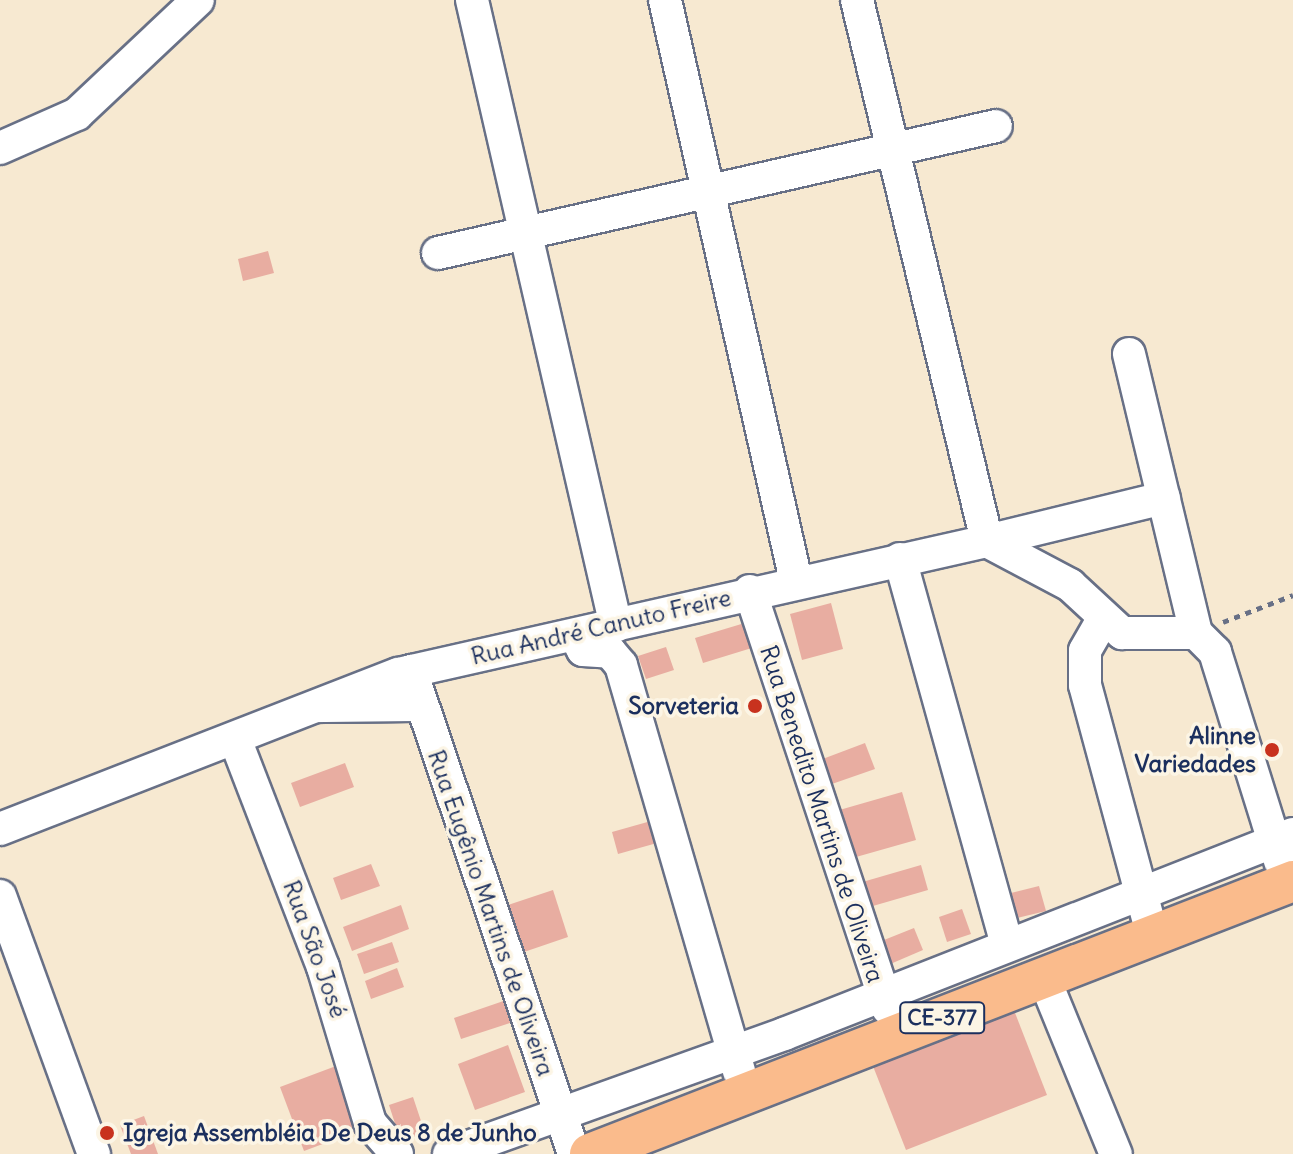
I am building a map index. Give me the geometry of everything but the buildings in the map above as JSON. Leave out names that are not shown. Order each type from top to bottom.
[{"type":"main road","name":"CE-377","points":[[590,1154],[1291,882]]},
{"type":"street","points":[[0,148],[77,114],[198,0]]},
{"type":"street","points":[[472,0],[529,232],[616,626]]},
{"type":"street","points":[[665,0],[796,581]]},
{"type":"street","points":[[857,0],[987,541],[1070,585],[1102,621],[1122,633],[1196,633]]},
{"type":"street","points":[[438,253],[996,126]]},
{"type":"street","points":[[1129,354],[1196,633],[1218,661],[1282,838],[1291,882]]},
{"type":"street","name":"Rua André Canuto Freire","points":[[0,829],[235,739],[308,703],[411,671],[1164,498]]},
{"type":"street","points":[[900,559],[1006,942]]},
{"type":"street","name":"Rua Benedito Martins de Oliveira","points":[[750,591],[881,992],[899,1035]]},
{"type":"street","points":[[1102,621],[1085,651],[1085,685],[1136,894],[1152,934]]},
{"type":"street","points":[[575,635],[583,650],[610,652],[621,665],[746,1096]]},
{"type":"street","name":"Rua Eugênio Martins de Oliveira","points":[[411,671],[574,1154]]},
{"type":"street","points":[[308,703],[421,705]]},
{"type":"street","name":"Rua São José","points":[[235,739],[323,967],[370,1123],[397,1154]]},
{"type":"street","points":[[449,1154],[733,1050],[1006,942],[1282,838]]},
{"type":"street","points":[[0,896],[94,1154]]},
{"type":"street","points":[[1044,978],[1116,1154]]},
{"type":"path","points":[[1196,633],[1293,595]]},
{"type":"place","name":"Sorveteria","points":[[755,706]]},
{"type":"place","name":"Alinne Variedades","points":[[1272,750]]},
{"type":"place","name":"Igreja Assembléia De Deus 8 de Junho","points":[[107,1133]]}]
